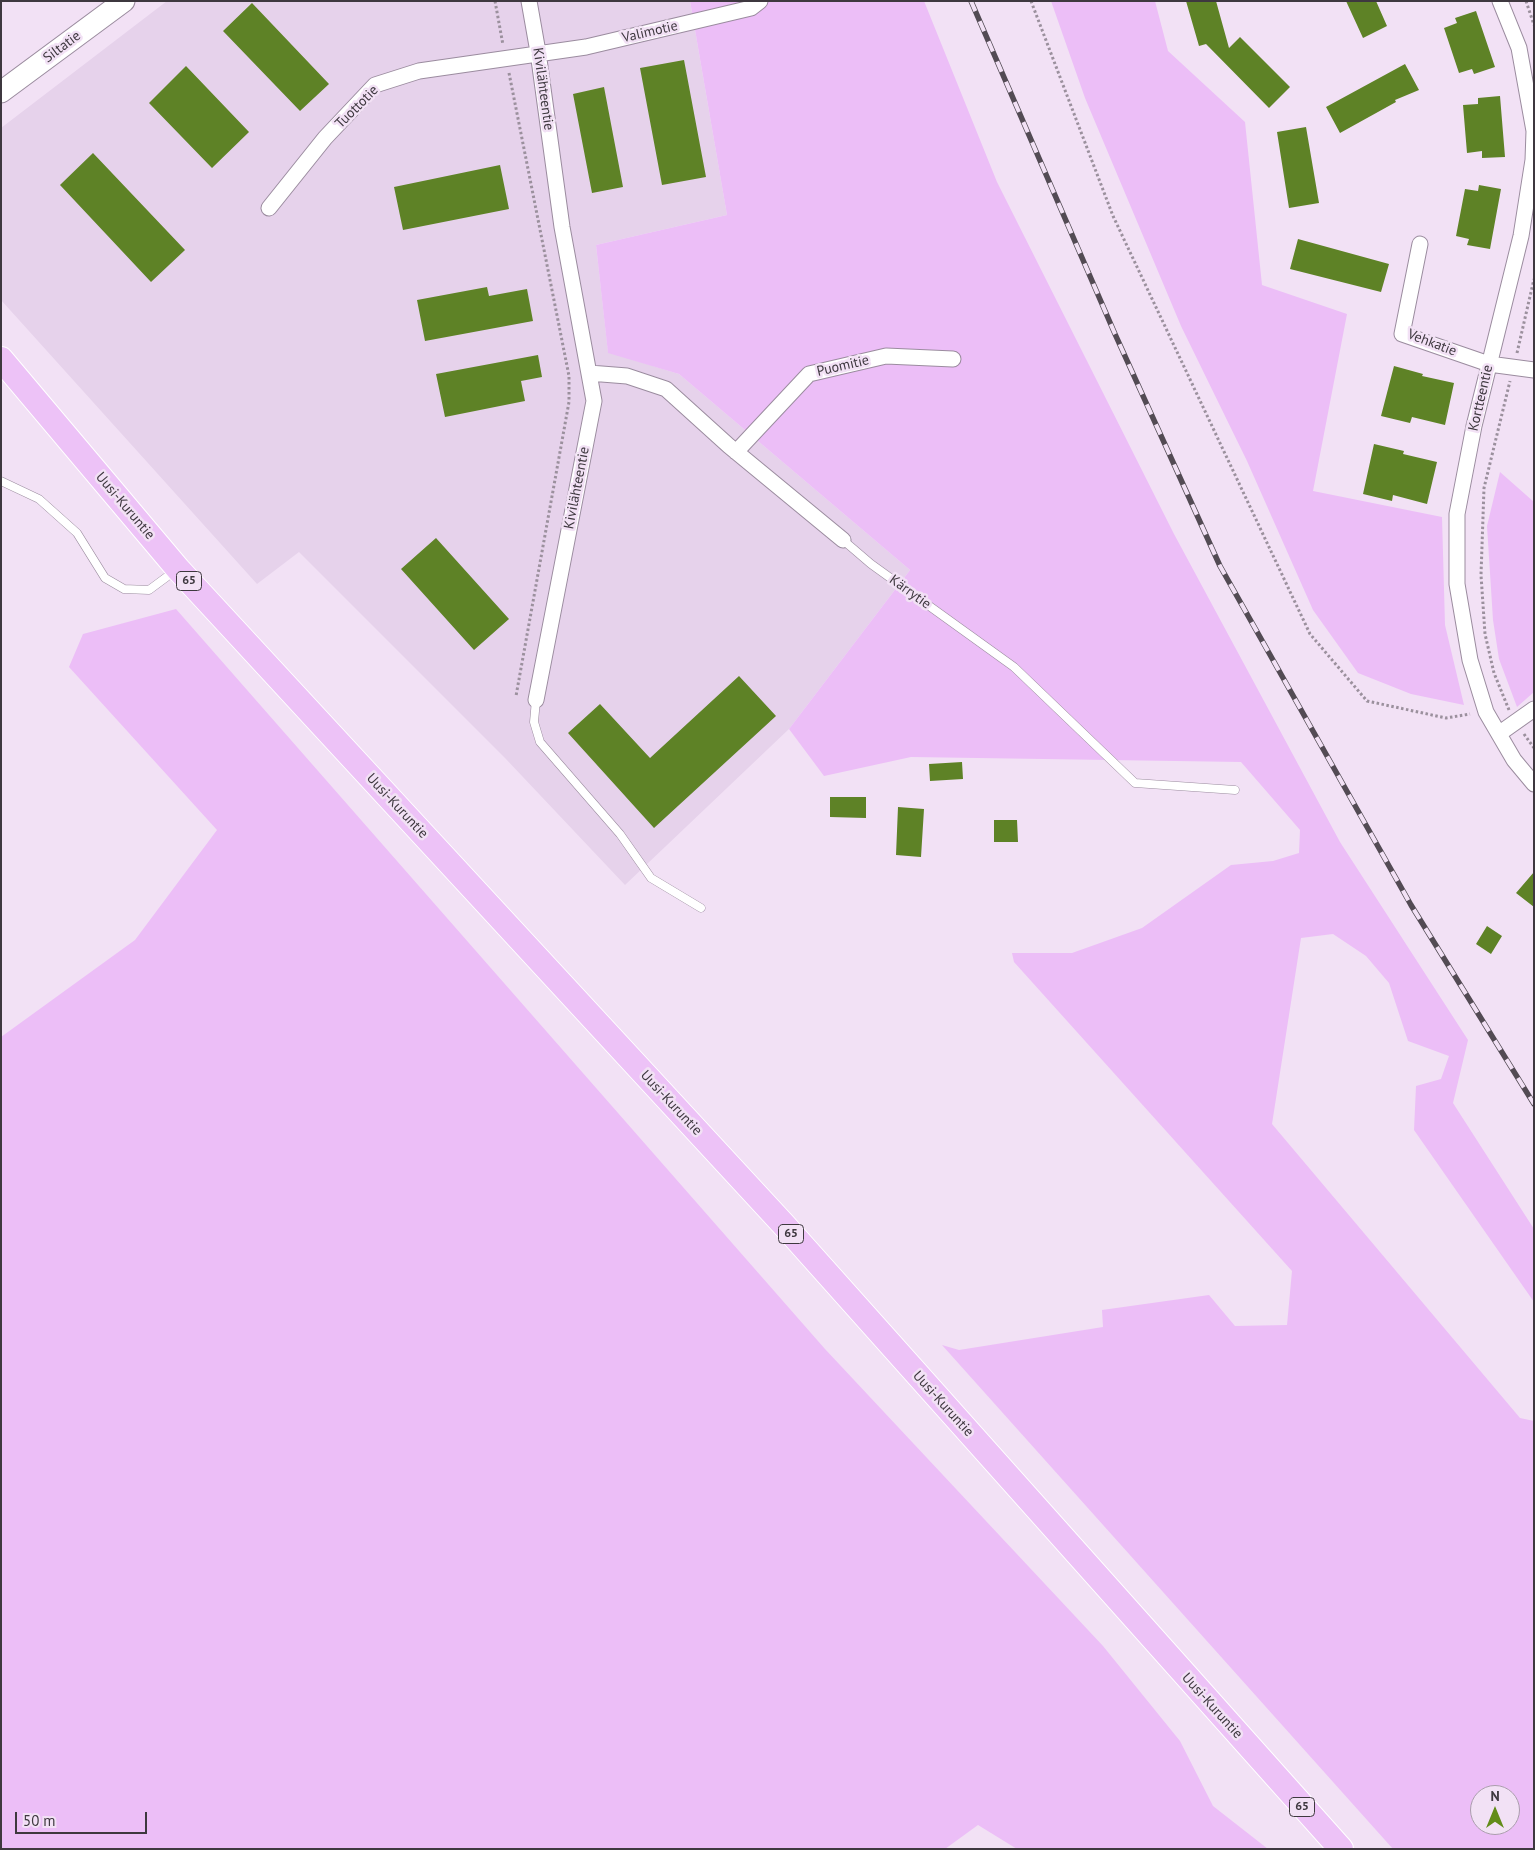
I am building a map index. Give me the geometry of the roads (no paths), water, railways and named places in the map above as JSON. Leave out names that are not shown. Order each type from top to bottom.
[{"type":"main road","name":"Siltatie","points":[[1,92],[124,1]]},
{"type":"main road","name":"Uusi-Kuruntie","points":[[1,359],[178,569],[784,1225],[1340,1849]]},
{"type":"street","name":"Kivilähteentie","points":[[529,1],[538,52],[562,226],[594,401],[536,700]]},
{"type":"street","name":"Valimotie","points":[[538,52],[586,46],[751,8],[760,1]]},
{"type":"street","name":"Kortteentie","points":[[1500,1],[1519,48],[1534,131],[1533,160],[1520,236],[1474,426],[1457,514],[1457,584],[1470,660],[1486,712],[1514,760],[1534,784]]},
{"type":"street","name":"Tuottotie","points":[[268,208],[325,138],[374,85],[419,71],[538,52]]},
{"type":"street","name":"Vehkatie","points":[[1420,244],[1402,334],[1489,364]]},
{"type":"street","name":"Puomitie","points":[[736,452],[810,374],[886,356],[953,359]]},
{"type":"street","points":[[1489,364],[1534,370]]},
{"type":"street","name":"Kärrytie","points":[[589,373],[627,376],[666,389],[736,452],[842,540]]},
{"type":"street","points":[[1500,734],[1534,710]]},
{"type":"lane","points":[[1,481],[40,499],[77,533],[105,578],[124,589],[149,590],[178,569]]},
{"type":"lane","name":"Kärrytie","points":[[842,540],[871,564],[1014,667],[1135,783],[1235,790]]},
{"type":"lane","name":"Kivilähteentie","points":[[536,700],[534,722],[540,742],[620,834],[651,878],[701,908]]},
{"type":"railway","points":[[971,1],[1115,334],[1220,566],[1411,905],[1534,1104]]}]
